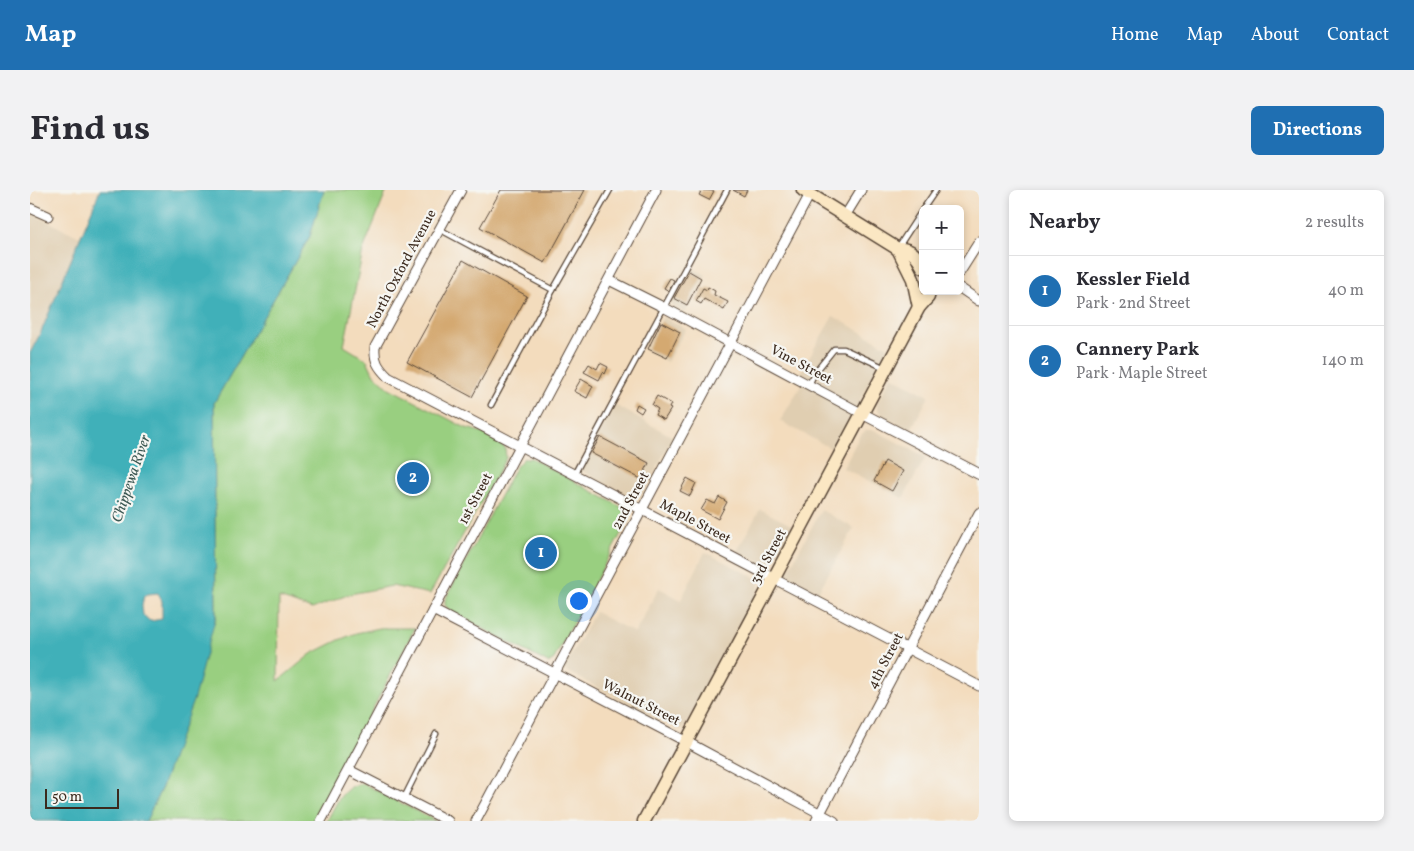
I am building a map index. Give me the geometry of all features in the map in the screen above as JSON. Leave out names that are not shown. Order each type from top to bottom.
[{"type":"main road","points":[[806,192],[898,249],[913,278],[919,307]]},
{"type":"main road","points":[[898,249],[904,248],[910,251],[919,262]]},
{"type":"main road","name":"3rd Street","points":[[644,821],[919,307],[928,295]]},
{"type":"street","name":"North Oxford Avenue","points":[[376,364],[375,347],[461,190]]},
{"type":"street","name":"1st Street","points":[[321,821],[656,190]]},
{"type":"street","points":[[844,216],[861,190]]},
{"type":"street","name":"2nd Street","points":[[476,821],[730,343],[806,192]]},
{"type":"street","points":[[30,208],[48,216]]},
{"type":"street","points":[[964,266],[979,242]]},
{"type":"street","name":"Vine Street","points":[[609,280],[979,474]]},
{"type":"street","points":[[964,291],[979,301]]},
{"type":"street","name":"Maple Street","points":[[376,364],[388,377],[575,473],[774,580],[979,686]]},
{"type":"street","name":"4th Street","points":[[818,817],[979,514]]},
{"type":"street","name":"Walnut Street","points":[[434,610],[687,742],[818,817],[834,821]]},
{"type":"street","points":[[349,770],[448,821]]},
{"type":"lane","points":[[491,405],[610,190]]},
{"type":"lane","points":[[575,473],[727,190]]},
{"type":"lane","points":[[926,205],[936,190]]},
{"type":"lane","points":[[898,249],[919,215]]},
{"type":"lane","points":[[439,228],[554,290]]},
{"type":"lane","points":[[809,385],[814,374],[834,349],[844,349],[887,368]]},
{"type":"lane","points":[[404,798],[436,734]]},
{"type":"shaded area","points":[[30,213],[80,237],[41,333],[30,353]]},
{"type":"shaded area","points":[[690,267],[706,275],[685,313],[670,304]]},
{"type":"shaded area","points":[[833,316],[888,347],[834,450],[780,421],[806,377],[800,373]]},
{"type":"shaded area","points":[[663,317],[686,329],[667,362],[645,350]]},
{"type":"shaded area","points":[[891,376],[929,396],[910,431],[882,415],[877,409],[877,404]]},
{"type":"shaded area","points":[[615,405],[673,437],[641,497],[635,499],[580,470]]},
{"type":"shaded area","points":[[866,430],[874,430],[926,457],[903,498],[843,468],[859,437]]},
{"type":"shaded area","points":[[760,509],[793,526],[769,567],[737,551]]},
{"type":"shaded area","points":[[821,510],[854,528],[817,594],[787,578],[787,573]]},
{"type":"shaded area","points":[[705,552],[754,577],[759,581],[759,588],[685,727],[679,730],[674,728],[566,671],[565,666],[595,612],[635,633],[659,588],[681,600]]},
{"type":"green space","points":[[324,190],[387,190],[363,250],[344,346],[367,360],[373,373],[389,388],[466,428],[492,438],[505,448],[506,458],[430,594],[392,586],[350,594],[312,609],[279,598],[278,681],[311,654],[356,633],[380,628],[415,628],[314,821],[146,821],[162,787],[216,616],[214,403],[310,236]]},
{"type":"green space","points":[[526,458],[531,458],[627,510],[631,515],[554,659],[548,663],[450,611],[445,605],[445,600],[515,468]]},
{"type":"green space","points":[[364,784],[436,821],[327,821],[343,794],[352,786]]},
{"type":"water","name":"Chippewa River","points":[[100,190],[324,190],[310,236],[214,403],[216,616],[194,698],[162,787],[146,821],[30,821],[30,353],[41,332]],"holes":[[[158,593],[162,601],[162,619],[150,621],[143,615],[142,605],[144,596]]]},
{"type":"building","points":[[501,190],[585,190],[545,263],[480,227]]},
{"type":"building","points":[[702,190],[714,191],[709,200],[699,195]]},
{"type":"building","points":[[733,190],[747,190],[744,196]]},
{"type":"building","points":[[463,260],[527,296],[472,397],[407,362]]},
{"type":"building","points":[[689,271],[701,278],[687,305],[674,298]]},
{"type":"building","points":[[670,278],[674,280],[669,291],[664,288]]},
{"type":"building","points":[[708,287],[715,291],[714,295],[728,302],[724,310],[704,299],[701,304],[696,301],[703,288],[707,290]]},
{"type":"building","points":[[661,322],[680,332],[667,358],[648,349]]},
{"type":"building","points":[[600,363],[608,367],[605,374],[603,372],[599,380],[584,372],[589,364],[597,369]]},
{"type":"building","points":[[581,379],[593,386],[587,398],[574,391]]},
{"type":"building","points":[[657,396],[671,404],[669,408],[671,409],[664,420],[655,415],[658,409],[652,405]]},
{"type":"building","points":[[637,404],[644,408],[641,413],[635,409]]},
{"type":"building","points":[[600,437],[649,463],[641,479],[591,453]]},
{"type":"building","points":[[885,461],[903,471],[892,491],[874,481]]},
{"type":"building","points":[[687,478],[696,483],[690,496],[680,491]]},
{"type":"building","points":[[719,497],[727,502],[718,519],[701,510],[707,500],[715,504]]},
{"type":"place","name":"Cannery Park","points":[[413,478]]},
{"type":"place","name":"Kessler Field","points":[[541,553]]}]
